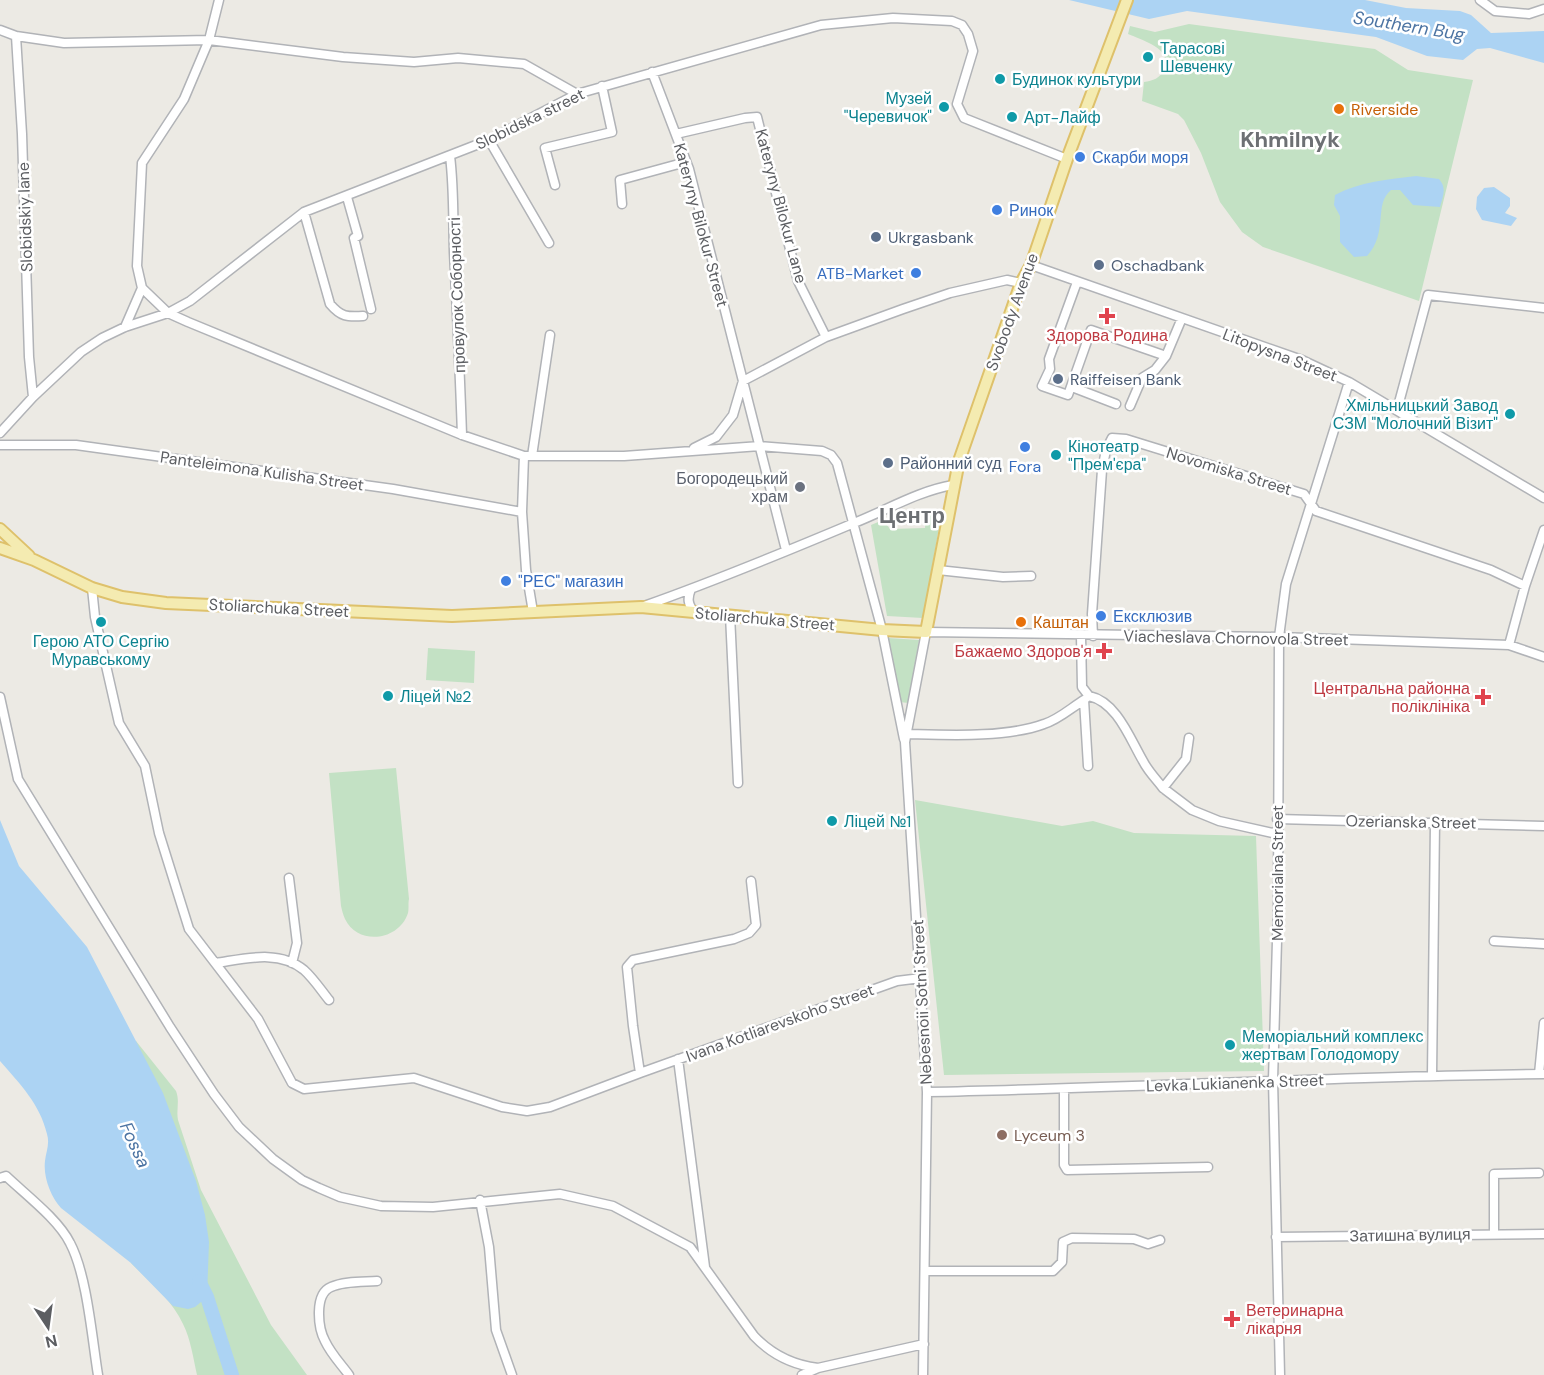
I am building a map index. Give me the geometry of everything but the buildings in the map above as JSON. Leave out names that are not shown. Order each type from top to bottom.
[{"type":"main road","name":"Svobody Avenue","points":[[926,632],[959,461],[1021,283],[1031,265],[1067,159],[1127,0]]},
{"type":"main road","points":[[0,529],[34,560]]},
{"type":"main road","points":[[0,548],[34,560]]},
{"type":"main road","name":"Stoliarchuka Street","points":[[34,560],[92,588],[122,597],[166,603],[452,616],[641,607],[882,630],[926,632]]},
{"type":"street","points":[[219,0],[209,40],[184,99],[142,163],[137,266],[142,288],[168,313],[462,435],[528,456],[624,456],[760,446],[822,451],[831,455],[837,463],[855,523],[906,738],[961,736],[1024,729],[1046,724],[1086,698],[1101,699],[1123,726],[1144,764],[1163,788],[1192,810],[1219,821],[1277,834]]},
{"type":"street","points":[[1480,0],[1495,11],[1528,14],[1544,9]]},
{"type":"street","name":"Slobidska street","points":[[0,433],[81,352],[125,327],[168,313],[190,301],[304,212],[489,140],[577,94],[821,25],[892,18],[952,21],[962,25],[968,34],[973,51],[957,104],[964,118],[1067,159]]},
{"type":"street","points":[[0,30],[16,36],[64,43],[209,40],[343,57],[414,62],[458,58],[524,64],[577,94]]},
{"type":"street","name":"Slobidskiy lane","points":[[16,36],[22,134],[29,357],[33,398]]},
{"type":"street","name":"Kateryny Bilokur Street","points":[[652,72],[686,162],[786,550]]},
{"type":"street","points":[[555,185],[545,148],[612,132],[602,86]]},
{"type":"street","name":"Kateryny Bilokur Lane","points":[[676,134],[757,117],[798,281],[826,337]]},
{"type":"street","points":[[489,140],[549,243]]},
{"type":"street","name":"провулок Соборності","points":[[450,156],[454,188],[453,227],[462,435]]},
{"type":"street","points":[[622,204],[620,180],[686,162]]},
{"type":"street","points":[[347,197],[358,236],[354,238],[371,309]]},
{"type":"street","points":[[304,212],[330,304],[338,314],[346,317],[363,316]]},
{"type":"street","name":"Litopysna Street","points":[[1031,265],[1302,360],[1349,382],[1544,498]]},
{"type":"street","points":[[690,450],[716,437],[733,415],[742,381],[826,337],[950,293],[1007,280],[1021,283]]},
{"type":"street","points":[[1077,282],[1049,359],[1050,369],[1042,386],[1068,395],[1091,330],[1166,356]]},
{"type":"street","points":[[125,327],[142,288]]},
{"type":"street","points":[[1396,410],[1428,295],[1544,308]]},
{"type":"street","points":[[1130,406],[1142,378],[1155,370],[1166,356],[1182,318]]},
{"type":"street","points":[[532,612],[522,512],[528,456],[550,335]]},
{"type":"street","name":"Memorialna Street","points":[[1280,1375],[1273,1080],[1278,906],[1279,638],[1286,584],[1349,382]]},
{"type":"street","points":[[1071,387],[1116,404]]},
{"type":"street","name":"Novomiska Street","points":[[1093,636],[1092,614],[1102,470],[1106,450],[1113,438],[1126,439],[1304,494],[1316,512],[1491,570],[1525,586]]},
{"type":"street","name":"Panteleimona Kulisha Street","points":[[0,445],[76,445],[393,489],[522,512]]},
{"type":"street","points":[[641,607],[855,523],[934,489],[953,485]]},
{"type":"street","points":[[1509,645],[1525,586],[1544,530]]},
{"type":"street","points":[[938,570],[1003,577],[1031,576]]},
{"type":"street","name":"Ivana Kotliarevskoho Street","points":[[92,588],[94,617],[119,723],[145,766],[159,832],[189,929],[258,1019],[292,1083],[304,1089],[414,1078],[502,1107],[527,1111],[550,1107],[897,981],[921,978]]},
{"type":"street","points":[[691,589],[688,597],[689,605],[694,612]]},
{"type":"street","points":[[730,615],[738,783]]},
{"type":"street","name":"Viacheslava Chornovola Street","points":[[926,632],[1279,638],[1509,645],[1544,657]]},
{"type":"street","name":"Nebesnoii Sotni Street","points":[[923,1375],[927,1092],[906,738],[926,632]]},
{"type":"street","points":[[1081,636],[1088,766]]},
{"type":"street","points":[[0,697],[18,779],[170,1027],[214,1094],[248,1137],[273,1159],[302,1180],[340,1197],[381,1206],[417,1208],[480,1200],[560,1194],[613,1206],[690,1247],[763,1346],[783,1359],[818,1368]]},
{"type":"street","points":[[1163,788],[1185,759],[1190,738]]},
{"type":"street","name":"Ozerianska Street","points":[[1277,819],[1544,826]]},
{"type":"street","points":[[1432,1076],[1435,822]]},
{"type":"street","points":[[289,878],[297,943],[292,963]]},
{"type":"street","points":[[640,1073],[627,967],[633,960],[734,939],[749,933],[756,925],[751,881]]},
{"type":"street","points":[[1494,941],[1544,944]]},
{"type":"street","points":[[216,963],[270,956],[292,963],[303,970],[329,1000]]},
{"type":"street","points":[[1541,1074],[1544,1023]]},
{"type":"street","points":[[678,1059],[705,1269]]},
{"type":"street","name":"Levka Lukianenka Street","points":[[927,1092],[1064,1090],[1273,1080],[1541,1074]]},
{"type":"street","points":[[1064,1090],[1064,1165],[1067,1170],[1209,1167]]},
{"type":"street","points":[[1494,1234],[1494,1174],[1539,1173]]},
{"type":"street","points":[[3,1177],[52,1220],[70,1243],[81,1271],[98,1375]]},
{"type":"street","points":[[480,1200],[489,1247],[496,1330],[512,1375]]},
{"type":"street","name":"Затишна вулиця","points":[[1276,1237],[1544,1234]]},
{"type":"street","points":[[925,1271],[1053,1271],[1062,1262],[1063,1242],[1072,1238],[1134,1239],[1148,1244],[1160,1240]]},
{"type":"street","points":[[350,1375],[323,1338],[319,1303],[321,1293],[331,1287],[377,1281]]},
{"type":"street","points":[[802,1375],[818,1368],[924,1344]]},
{"type":"green space","points":[[1189,24],[1375,49],[1408,70],[1473,80],[1419,301],[1263,247],[1242,232],[1220,202],[1201,153],[1184,120],[1178,114],[1142,101],[1144,82],[1153,80],[1162,73],[1166,63],[1165,56],[1155,46],[1128,34],[1130,26],[1155,32]]},
{"type":"green space","points":[[934,509],[939,509],[941,516],[923,618],[887,616],[871,525],[883,520],[890,529],[925,528],[926,515]]},
{"type":"green space","points":[[888,638],[919,640],[908,703],[900,702]]},
{"type":"green space","points":[[428,648],[475,651],[474,683],[426,680]]},
{"type":"green space","points":[[396,768],[409,899],[408,911],[396,930],[378,937],[368,936],[351,928],[341,906],[329,773]]},
{"type":"green space","points":[[915,800],[1062,826],[1093,821],[1134,833],[1256,836],[1264,1071],[944,1075]]},
{"type":"green space","points":[[136,1041],[176,1091],[178,1120],[201,1190],[271,1325],[307,1375],[197,1375],[188,1336],[178,1315],[160,1292],[131,1263]]},
{"type":"water","name":"Southern Bug","points":[[1069,0],[1365,0],[1406,8],[1460,11],[1471,15],[1491,33],[1544,31],[1544,63],[1490,48],[1477,49],[1463,60],[1427,56],[1376,37],[1187,11],[1149,19]]},
{"type":"water","points":[[1416,176],[1439,179],[1444,189],[1440,207],[1413,205],[1400,190],[1391,190],[1383,203],[1380,229],[1374,247],[1367,256],[1354,257],[1340,242],[1340,216],[1334,205],[1335,195],[1364,184]]},
{"type":"water","points":[[1494,187],[1510,198],[1510,206],[1505,213],[1517,218],[1511,226],[1482,220],[1476,209],[1477,197],[1484,188]]},
{"type":"water","points":[[0,820],[19,866],[87,947],[163,1093],[196,1181],[205,1215],[209,1242],[207,1297],[195,1307],[188,1309],[173,1306],[131,1263],[61,1208],[48,1186],[45,1161],[48,1141],[44,1123],[28,1095],[0,1061]]},
{"type":"waterway","name":"Fossa","points":[[199,1281],[207,1297],[232,1375]]},
{"type":"place","name":"Тарасові Шевченку","points":[[1148,57]]},
{"type":"place","name":"Будинок культури","points":[[1000,79]]},
{"type":"place","name":"Музей \"Черевичок\"","points":[[944,107]]},
{"type":"place","name":"Riverside","points":[[1339,109]]},
{"type":"place","name":"Арт-Лайф","points":[[1012,117]]},
{"type":"place","name":"Скарби моря","points":[[1080,157]]},
{"type":"place","name":"Ринок","points":[[997,210]]},
{"type":"place","name":"Ukrgasbank","points":[[876,237]]},
{"type":"place","name":"Oschadbank","points":[[1099,265]]},
{"type":"place","name":"ATB-Market","points":[[916,273]]},
{"type":"place","name":"Здорова Родина","points":[[1107,316]]},
{"type":"place","name":"Raiffeisen Bank","points":[[1058,379]]},
{"type":"place","name":"Хмільницький Завод СЗМ \"Молочний Візит\"","points":[[1510,414]]},
{"type":"place","name":"Fora","points":[[1025,447]]},
{"type":"place","name":"Кінотеатр \"Прем'єра\"","points":[[1056,455]]},
{"type":"place","name":"Районний суд","points":[[888,463]]},
{"type":"place","name":"Богородецький храм","points":[[800,487]]},
{"type":"place","name":"\"РЕС\" магазин","points":[[506,581]]},
{"type":"place","name":"Ексклюзив","points":[[1101,616]]},
{"type":"place","name":"Герою АТО Сергію Муравському","points":[[101,622]]},
{"type":"place","name":"Каштан","points":[[1021,622]]},
{"type":"place","name":"Бажаемо Здоров'я","points":[[1104,651]]},
{"type":"place","name":"Ліцей №2","points":[[388,696]]},
{"type":"place","name":"Центральна районна поліклініка","points":[[1483,697]]},
{"type":"place","name":"Ліцей №1","points":[[832,821]]},
{"type":"place","name":"Меморіальний комплекс жертвам Голодомору","points":[[1230,1045]]},
{"type":"place","name":"Lyceum 3","points":[[1002,1135]]},
{"type":"place","name":"Ветеринарна лікарня","points":[[1232,1319]]},
{"type":"district","name":"Khmilnyk","points":[[1290,139]]},
{"type":"district","name":"Центр","points":[[912,515]]}]
